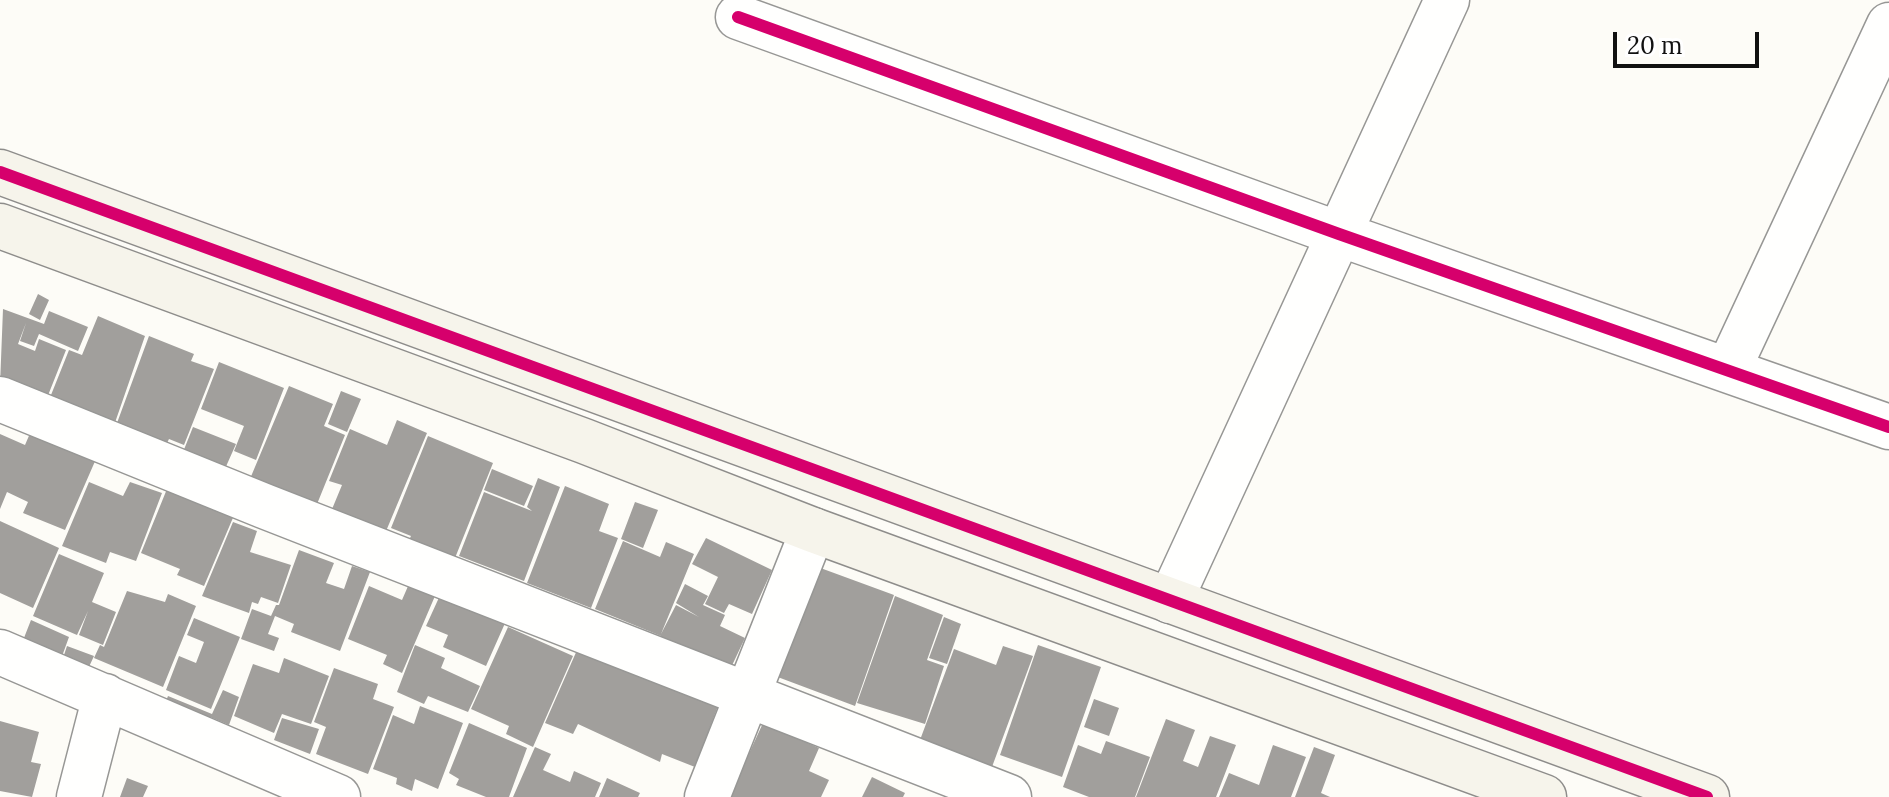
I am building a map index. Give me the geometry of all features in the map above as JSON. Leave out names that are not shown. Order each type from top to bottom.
[{"type":"street","points":[[1170,601],[1447,0]]},
{"type":"street","points":[[738,17],[1339,234],[1889,427]]},
{"type":"street","points":[[1728,370],[1889,25]]},
{"type":"street","points":[[0,172],[1707,797]]},
{"type":"street","points":[[0,226],[584,441],[813,530],[1544,797]]},
{"type":"street","points":[[0,399],[1009,797]]},
{"type":"street","points":[[707,797],[813,530]]},
{"type":"street","points":[[0,652],[338,797]]},
{"type":"street","points":[[79,797],[105,696]]},
{"type":"building","points":[[38,294],[49,300],[40,320],[29,314]]},
{"type":"building","points":[[3,309],[44,324],[49,311],[88,327],[78,351],[39,334],[34,346],[20,341],[26,323],[18,344],[35,351],[39,339],[66,350],[45,403],[0,385]]},
{"type":"building","points":[[98,316],[145,336],[110,437],[45,410],[69,350],[82,355]]},
{"type":"building","points":[[149,336],[194,354],[191,361],[214,369],[184,445],[169,439],[167,443],[117,423]]},
{"type":"building","points":[[219,362],[284,388],[256,460],[234,451],[244,426],[201,409]]},
{"type":"building","points":[[289,386],[333,404],[324,426],[345,435],[313,514],[247,486]]},
{"type":"building","points":[[341,391],[361,399],[347,432],[328,424]]},
{"type":"building","points":[[397,420],[427,433],[384,536],[330,514],[342,485],[329,481],[350,429],[387,445]]},
{"type":"building","points":[[193,427],[236,444],[220,480],[179,462]]},
{"type":"building","points":[[31,431],[96,459],[65,530],[23,513],[28,502],[7,492],[0,509],[0,434],[25,445]]},
{"type":"building","points":[[428,436],[493,463],[453,563],[407,544],[411,536],[391,528]]},
{"type":"building","points":[[492,469],[533,486],[524,506],[484,490]]},
{"type":"building","points":[[538,478],[560,487],[524,581],[459,556],[484,492],[532,511],[527,507]]},
{"type":"building","points":[[89,482],[123,496],[130,482],[162,493],[136,561],[110,552],[106,563],[62,546]]},
{"type":"building","points":[[169,484],[235,513],[204,586],[177,575],[180,569],[141,553]]},
{"type":"building","points":[[565,486],[609,504],[599,531],[618,538],[591,608],[527,583]]},
{"type":"building","points":[[635,502],[658,510],[643,548],[621,539]]},
{"type":"building","points":[[0,521],[59,548],[33,608],[0,593]]},
{"type":"building","points":[[233,522],[257,531],[250,552],[291,565],[278,603],[261,597],[258,604],[252,602],[249,613],[202,596]]},
{"type":"building","points":[[706,538],[772,570],[752,614],[729,604],[724,613],[705,604],[718,577],[692,564]]},
{"type":"building","points":[[623,541],[660,557],[666,542],[694,554],[661,634],[676,605],[699,617],[676,603],[685,584],[708,596],[703,605],[725,615],[720,626],[745,638],[727,676],[658,643],[661,636],[595,609]]},
{"type":"building","points":[[299,550],[334,563],[326,583],[344,589],[352,566],[370,572],[340,651],[291,632],[294,624],[275,616],[268,634],[279,638],[274,651],[241,639],[252,609],[271,616],[276,605],[279,605]]},
{"type":"building","points":[[59,554],[104,573],[92,602],[116,612],[103,645],[79,635],[88,611],[77,635],[33,616]]},
{"type":"building","points":[[815,566],[894,595],[855,706],[775,676]]},
{"type":"building","points":[[412,577],[438,589],[402,673],[383,664],[387,655],[348,639],[369,586],[402,600]]},
{"type":"building","points":[[127,591],[165,602],[168,594],[196,606],[163,687],[94,658],[100,645],[104,647]]},
{"type":"building","points":[[442,591],[506,621],[486,666],[443,647],[448,635],[426,626]]},
{"type":"building","points":[[895,596],[943,615],[927,660],[944,666],[925,724],[857,703]]},
{"type":"building","points":[[944,617],[961,624],[947,664],[929,658]]},
{"type":"building","points":[[194,618],[240,637],[211,709],[166,690],[179,656],[196,663],[204,642],[187,635]]},
{"type":"building","points":[[31,620],[69,637],[61,659],[22,643]]},
{"type":"building","points":[[508,627],[573,656],[533,747],[506,734],[509,726],[471,709]]},
{"type":"building","points":[[581,641],[680,683],[677,691],[718,706],[695,767],[662,754],[660,762],[578,724],[573,734],[545,723]]},
{"type":"building","points":[[415,645],[445,658],[441,668],[480,686],[468,712],[428,696],[424,704],[397,692]]},
{"type":"building","points":[[1038,645],[1101,667],[1062,777],[1000,755]]},
{"type":"building","points":[[67,646],[94,656],[88,669],[63,658]]},
{"type":"building","points":[[1003,646],[1033,656],[989,775],[917,748],[954,649],[996,665]]},
{"type":"building","points":[[284,658],[329,676],[311,724],[282,714],[274,733],[234,716],[253,664],[279,673]]},
{"type":"building","points":[[334,668],[378,684],[373,699],[394,707],[368,774],[316,754],[326,727],[314,722]]},
{"type":"building","points":[[223,690],[239,697],[229,725],[210,717],[205,729],[162,711],[168,696],[212,714]]},
{"type":"building","points":[[1094,699],[1119,708],[1109,736],[1084,727]]},
{"type":"building","points":[[420,706],[463,723],[438,789],[415,779],[412,791],[396,784],[397,778],[373,769],[393,715],[414,724]]},
{"type":"building","points":[[282,718],[319,729],[310,754],[274,740]]},
{"type":"building","points":[[1166,719],[1195,730],[1183,761],[1198,767],[1210,736],[1236,745],[1216,797],[1136,797]]},
{"type":"building","points":[[0,721],[39,732],[31,762],[41,764],[32,797],[0,791]]},
{"type":"building","points":[[469,723],[527,748],[509,797],[486,797],[456,785],[459,779],[449,773]]},
{"type":"building","points":[[763,723],[819,748],[809,771],[829,780],[821,797],[729,797]]},
{"type":"building","points":[[1106,741],[1150,757],[1135,797],[1089,797],[1063,787],[1078,745],[1101,754]]},
{"type":"building","points":[[1273,745],[1306,757],[1291,797],[1219,797],[1229,773],[1259,785]]},
{"type":"building","points":[[535,747],[551,754],[543,770],[570,782],[574,771],[601,783],[595,797],[513,797]]},
{"type":"building","points":[[1314,747],[1335,755],[1321,793],[1330,797],[1295,797]]},
{"type":"building","points":[[872,777],[905,793],[903,797],[862,797]]},
{"type":"building","points":[[127,778],[148,786],[143,797],[120,797]]},
{"type":"building","points":[[607,778],[640,793],[638,797],[599,797]]},
{"type":"cycle path","points":[[738,17],[1339,234],[1889,427]]},
{"type":"cycle path","points":[[0,172],[1707,797]]}]
